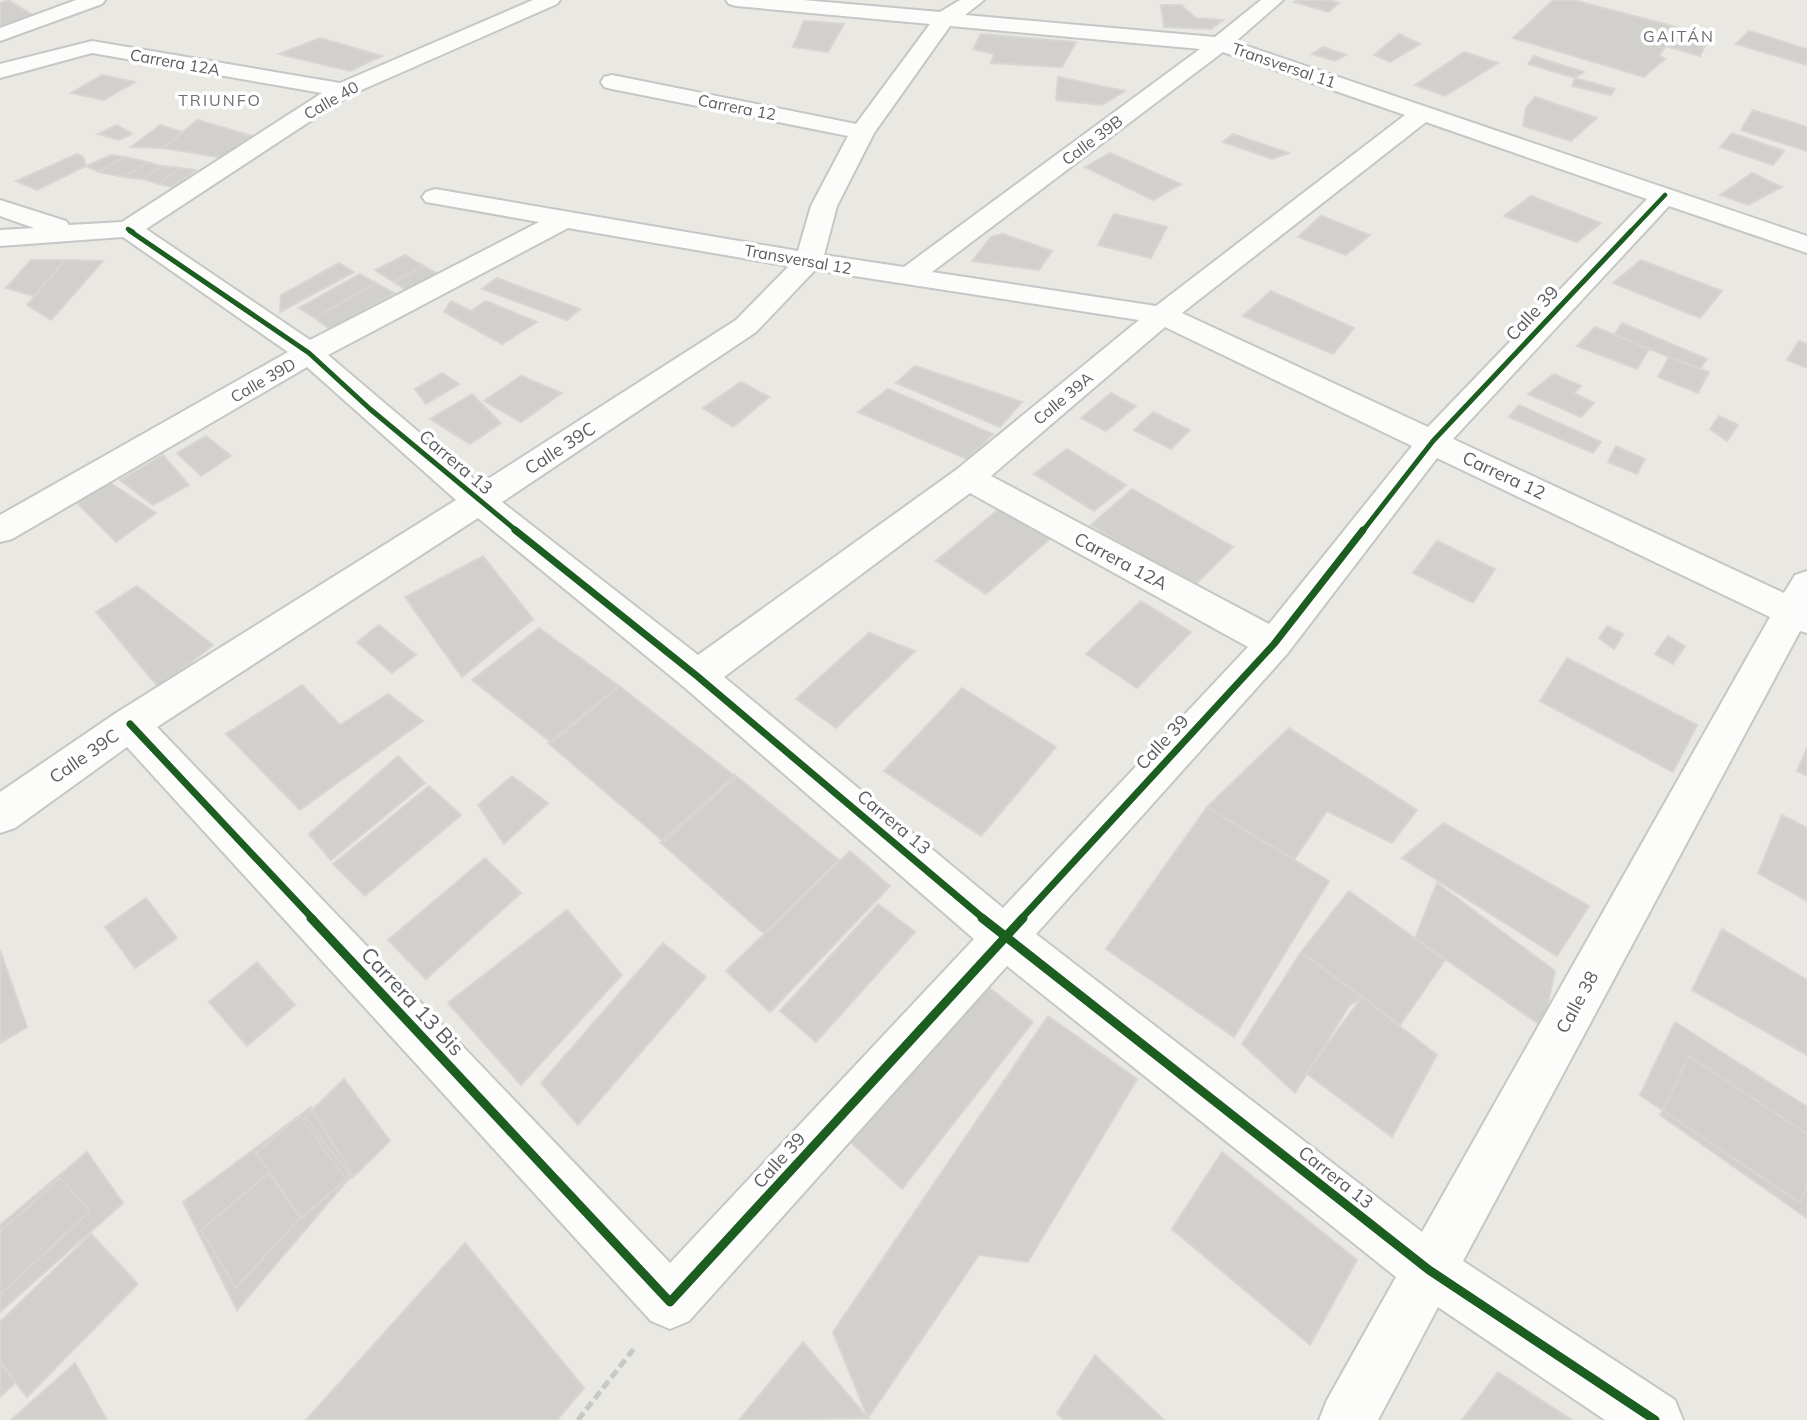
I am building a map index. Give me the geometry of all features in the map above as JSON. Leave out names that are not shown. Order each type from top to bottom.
[{"type":"street","points":[[0,35],[95,0]]},
{"type":"street","name":"Calle 40","points":[[128,229],[342,90],[550,0]]},
{"type":"street","name":"Transversal 11","points":[[736,0],[1220,44],[1807,245]]},
{"type":"street","name":"Calle 39C","points":[[0,815],[130,724],[746,326],[809,261],[824,206],[862,132],[945,18],[974,0]]},
{"type":"street","name":"Calle 39B","points":[[908,277],[1220,44],[1273,0]]},
{"type":"street","name":"Carrera 12A","points":[[3,68],[92,47],[342,90]]},
{"type":"street","points":[[0,92],[3,68]]},
{"type":"street","name":"Carrera 12","points":[[612,82],[862,132]]},
{"type":"street","name":"Calle 39A","points":[[697,676],[968,478],[1162,316],[1424,112]]},
{"type":"street","name":"Calle 39","points":[[670,1302],[1274,644],[1433,441],[1665,195]]},
{"type":"street","name":"Transversal 12","points":[[435,197],[809,261],[1162,316]]},
{"type":"street","points":[[0,208],[73,232]]},
{"type":"street","name":"Calle 39D","points":[[0,530],[309,353],[567,218]]},
{"type":"street","points":[[0,238],[128,229]]},
{"type":"street","name":"Carrera 13","points":[[128,229],[309,353],[370,410],[697,676],[1004,936],[1429,1270],[1655,1420]]},
{"type":"street","name":"Carrera 12","points":[[1162,316],[1433,441],[1802,605]]},
{"type":"street","name":"Carrera 12A","points":[[968,478],[1274,644]]},
{"type":"street","name":"Calle 38","points":[[1347,1420],[1802,605]]},
{"type":"street","name":"Carrera 13 Bis","points":[[130,724],[670,1302]]},
{"type":"path","points":[[579,1420],[670,1302]]},
{"type":"building","points":[[8,0],[36,17],[0,31],[0,3]]},
{"type":"building","points":[[1329,0],[1339,3],[1329,12],[1294,2]]},
{"type":"building","points":[[1553,0],[1573,0],[1684,29],[1680,33],[1708,40],[1700,56],[1666,46],[1659,55],[1665,59],[1644,77],[1513,38]]},
{"type":"building","points":[[1161,5],[1181,5],[1196,18],[1223,20],[1211,29],[1164,27]]},
{"type":"building","points":[[804,21],[844,24],[828,52],[793,47]]},
{"type":"building","points":[[1749,31],[1807,49],[1807,65],[1736,44]]},
{"type":"building","points":[[981,34],[1076,42],[1062,67],[991,63],[994,54],[973,49]]},
{"type":"building","points":[[1399,34],[1420,44],[1390,62],[1374,55]]},
{"type":"building","points":[[320,38],[382,56],[350,71],[279,54]]},
{"type":"building","points":[[1323,47],[1346,55],[1335,61],[1312,54]]},
{"type":"building","points":[[1464,52],[1498,63],[1445,96],[1415,85]]},
{"type":"building","points":[[1534,56],[1584,72],[1575,78],[1528,64]]},
{"type":"building","points":[[102,75],[135,82],[104,100],[71,93]]},
{"type":"building","points":[[1058,77],[1125,91],[1102,105],[1056,100]]},
{"type":"building","points":[[1575,78],[1615,89],[1611,95],[1572,86]]},
{"type":"building","points":[[1535,97],[1597,118],[1571,141],[1523,126],[1526,108]]},
{"type":"building","points":[[1753,110],[1807,127],[1807,151],[1741,130]]},
{"type":"building","points":[[197,120],[252,136],[223,158],[164,148]]},
{"type":"building","points":[[117,125],[132,134],[119,140],[98,134]]},
{"type":"building","points":[[160,125],[182,132],[164,148],[131,147]]},
{"type":"building","points":[[1732,133],[1784,151],[1773,165],[1720,147]]},
{"type":"building","points":[[1233,134],[1289,153],[1272,159],[1223,142]]},
{"type":"building","points":[[1110,153],[1181,184],[1153,200],[1085,167]]},
{"type":"building","points":[[77,154],[83,157],[86,166],[37,190],[16,181]]},
{"type":"building","points":[[111,155],[125,157],[99,172],[86,166]]},
{"type":"building","points":[[125,157],[147,162],[124,177],[99,172]]},
{"type":"building","points":[[147,162],[161,166],[143,179],[124,177]]},
{"type":"building","points":[[161,166],[180,168],[159,184],[143,179]]},
{"type":"building","points":[[180,168],[196,170],[172,187],[159,184]]},
{"type":"building","points":[[1752,173],[1782,187],[1748,205],[1720,195]]},
{"type":"building","points":[[1531,196],[1601,223],[1577,242],[1504,216]]},
{"type":"building","points":[[1114,214],[1167,227],[1151,258],[1098,245]]},
{"type":"building","points":[[1321,216],[1370,235],[1346,255],[1298,237]]},
{"type":"building","points":[[1003,234],[1052,251],[1039,270],[972,261],[991,237]]},
{"type":"building","points":[[405,255],[424,266],[394,282],[375,270]]},
{"type":"building","points":[[31,260],[65,260],[34,296],[6,288]]},
{"type":"building","points":[[65,260],[103,261],[51,320],[27,305]]},
{"type":"building","points":[[1641,260],[1722,291],[1700,318],[1613,283]]},
{"type":"building","points":[[339,263],[354,272],[280,312],[281,295]]},
{"type":"building","points":[[424,266],[443,277],[412,294],[394,282]]},
{"type":"building","points":[[360,274],[376,283],[315,318],[299,308]]},
{"type":"building","points":[[497,278],[580,309],[567,320],[482,289]]},
{"type":"building","points":[[376,283],[394,293],[331,330],[315,318]]},
{"type":"building","points":[[1271,291],[1354,328],[1333,354],[1243,316]]},
{"type":"building","points":[[451,301],[471,311],[486,301],[537,322],[502,344],[444,312]]},
{"type":"building","points":[[1622,323],[1707,359],[1700,369],[1614,335]]},
{"type":"building","points":[[1595,327],[1649,349],[1637,369],[1577,346]]},
{"type":"building","points":[[1799,341],[1807,344],[1807,368],[1787,360]]},
{"type":"building","points":[[1669,357],[1709,372],[1698,393],[1658,377]]},
{"type":"building","points":[[915,366],[1022,402],[1000,427],[896,383]]},
{"type":"building","points":[[442,373],[459,384],[426,404],[415,389]]},
{"type":"building","points":[[1554,374],[1581,386],[1574,393],[1594,403],[1581,417],[1528,394]]},
{"type":"building","points":[[521,376],[562,393],[521,422],[484,401]]},
{"type":"building","points":[[741,382],[769,397],[733,427],[703,408]]},
{"type":"building","points":[[888,389],[993,434],[967,459],[858,412]]},
{"type":"building","points":[[1111,393],[1136,406],[1106,431],[1081,418]]},
{"type":"building","points":[[472,394],[501,423],[470,444],[430,419]]},
{"type":"building","points":[[1519,405],[1601,442],[1593,453],[1509,417]]},
{"type":"building","points":[[1153,412],[1190,430],[1171,449],[1134,430]]},
{"type":"building","points":[[1719,416],[1738,425],[1727,441],[1710,429]]},
{"type":"building","points":[[206,436],[231,456],[201,476],[177,453]]},
{"type":"building","points":[[1616,446],[1645,459],[1637,474],[1608,462]]},
{"type":"building","points":[[1067,449],[1126,485],[1094,511],[1034,474]]},
{"type":"building","points":[[163,455],[189,485],[153,505],[120,480]]},
{"type":"building","points":[[109,482],[156,513],[116,542],[75,501]]},
{"type":"building","points":[[1132,489],[1233,547],[1193,587],[1091,525]]},
{"type":"building","points":[[1000,508],[1051,538],[986,594],[936,561]]},
{"type":"building","points":[[1437,541],[1495,569],[1473,603],[1413,573]]},
{"type":"building","points":[[483,556],[533,619],[462,677],[405,597]]},
{"type":"building","points":[[137,586],[213,645],[159,688],[96,612]]},
{"type":"building","points":[[1141,601],[1191,632],[1137,688],[1086,654]]},
{"type":"building","points":[[379,625],[416,655],[392,673],[357,642]]},
{"type":"building","points":[[1607,626],[1623,634],[1614,649],[1599,638]]},
{"type":"building","points":[[539,628],[619,686],[552,743],[472,680]]},
{"type":"building","points":[[869,633],[915,651],[836,728],[796,699]]},
{"type":"building","points":[[1668,636],[1685,646],[1673,664],[1655,654]]},
{"type":"building","points":[[1567,658],[1697,725],[1673,772],[1540,701]]},
{"type":"building","points":[[302,685],[340,725],[388,694],[423,721],[300,810],[226,734]]},
{"type":"building","points":[[619,686],[736,777],[664,842],[548,743]]},
{"type":"building","points":[[962,688],[1056,747],[981,836],[884,771]]},
{"type":"building","points":[[1289,728],[1417,810],[1392,843],[1327,811],[1294,860],[1207,807]]},
{"type":"building","points":[[1807,748],[1807,776],[1797,771]]},
{"type":"building","points":[[398,756],[425,783],[331,860],[309,834]]},
{"type":"building","points":[[735,775],[839,860],[764,934],[660,842]]},
{"type":"building","points":[[512,776],[548,803],[504,844],[478,805]]},
{"type":"building","points":[[429,786],[461,815],[365,896],[333,864]]},
{"type":"building","points":[[1207,807],[1329,881],[1234,1037],[1106,949]]},
{"type":"building","points":[[1782,815],[1807,828],[1807,901],[1758,873]]},
{"type":"building","points":[[1444,823],[1589,906],[1557,956],[1402,858]]},
{"type":"building","points":[[850,851],[890,886],[770,1012],[726,971]]},
{"type":"building","points":[[485,858],[521,893],[426,979],[388,940]]},
{"type":"building","points":[[1437,883],[1555,971],[1543,1027],[1415,938]]},
{"type":"building","points":[[1349,891],[1445,960],[1400,1025],[1301,952]]},
{"type":"building","points":[[146,898],[177,938],[135,968],[105,927]]},
{"type":"building","points":[[878,904],[915,932],[816,1042],[780,1011]]},
{"type":"building","points":[[567,910],[622,975],[521,1085],[448,1003]]},
{"type":"building","points":[[1722,929],[1807,980],[1807,1055],[1692,990]]},
{"type":"building","points":[[663,943],[706,977],[578,1125],[541,1083]]},
{"type":"building","points":[[0,950],[27,1027],[0,1043]]},
{"type":"building","points":[[1301,952],[1362,997],[1349,1006],[1295,1093],[1242,1044]]},
{"type":"building","points":[[257,962],[295,1005],[247,1046],[209,1002]]},
{"type":"building","points":[[977,978],[1033,1022],[902,1189],[844,1136]]},
{"type":"building","points":[[1362,997],[1437,1055],[1392,1137],[1306,1073]]},
{"type":"building","points":[[1048,1016],[1137,1079],[1028,1262],[979,1255],[868,1418],[833,1332]]},
{"type":"building","points":[[1675,1022],[1807,1107],[1807,1185],[1800,1203],[1640,1095]]},
{"type":"building","points":[[1689,1056],[1807,1134],[1807,1218],[1660,1115]]},
{"type":"building","points":[[344,1079],[390,1141],[352,1178],[305,1117]]},
{"type":"building","points":[[311,1107],[352,1175],[237,1310],[183,1202]]},
{"type":"building","points":[[300,1116],[346,1179],[302,1218],[256,1153]]},
{"type":"building","points":[[87,1152],[123,1203],[0,1312],[0,1225]]},
{"type":"building","points":[[1222,1152],[1357,1260],[1310,1345],[1172,1229]]},
{"type":"building","points":[[269,1173],[300,1218],[236,1288],[201,1230]]},
{"type":"building","points":[[60,1178],[90,1211],[0,1295],[0,1232]]},
{"type":"building","points":[[91,1234],[138,1284],[27,1397],[0,1363],[0,1322]]},
{"type":"building","points":[[465,1243],[584,1388],[557,1420],[306,1420]]},
{"type":"building","points":[[803,1342],[868,1418],[739,1420]]},
{"type":"building","points":[[1095,1355],[1164,1420],[1064,1420],[1057,1413]]},
{"type":"building","points":[[0,1360],[16,1382],[0,1397]]},
{"type":"building","points":[[75,1363],[107,1420],[11,1420]]},
{"type":"building","points":[[1498,1372],[1572,1420],[1462,1420]]},
{"type":"cycle path","points":[[130,724],[670,1302],[1274,644],[1433,441],[1665,195]]},
{"type":"cycle path","points":[[128,229],[309,353],[370,409],[479,501],[697,676],[1004,936],[1429,1270],[1655,1420]]},
{"type":"district","name":"GAITÁN","points":[[1679,36]]},
{"type":"district","name":"TRIUNFO","points":[[220,100]]}]
